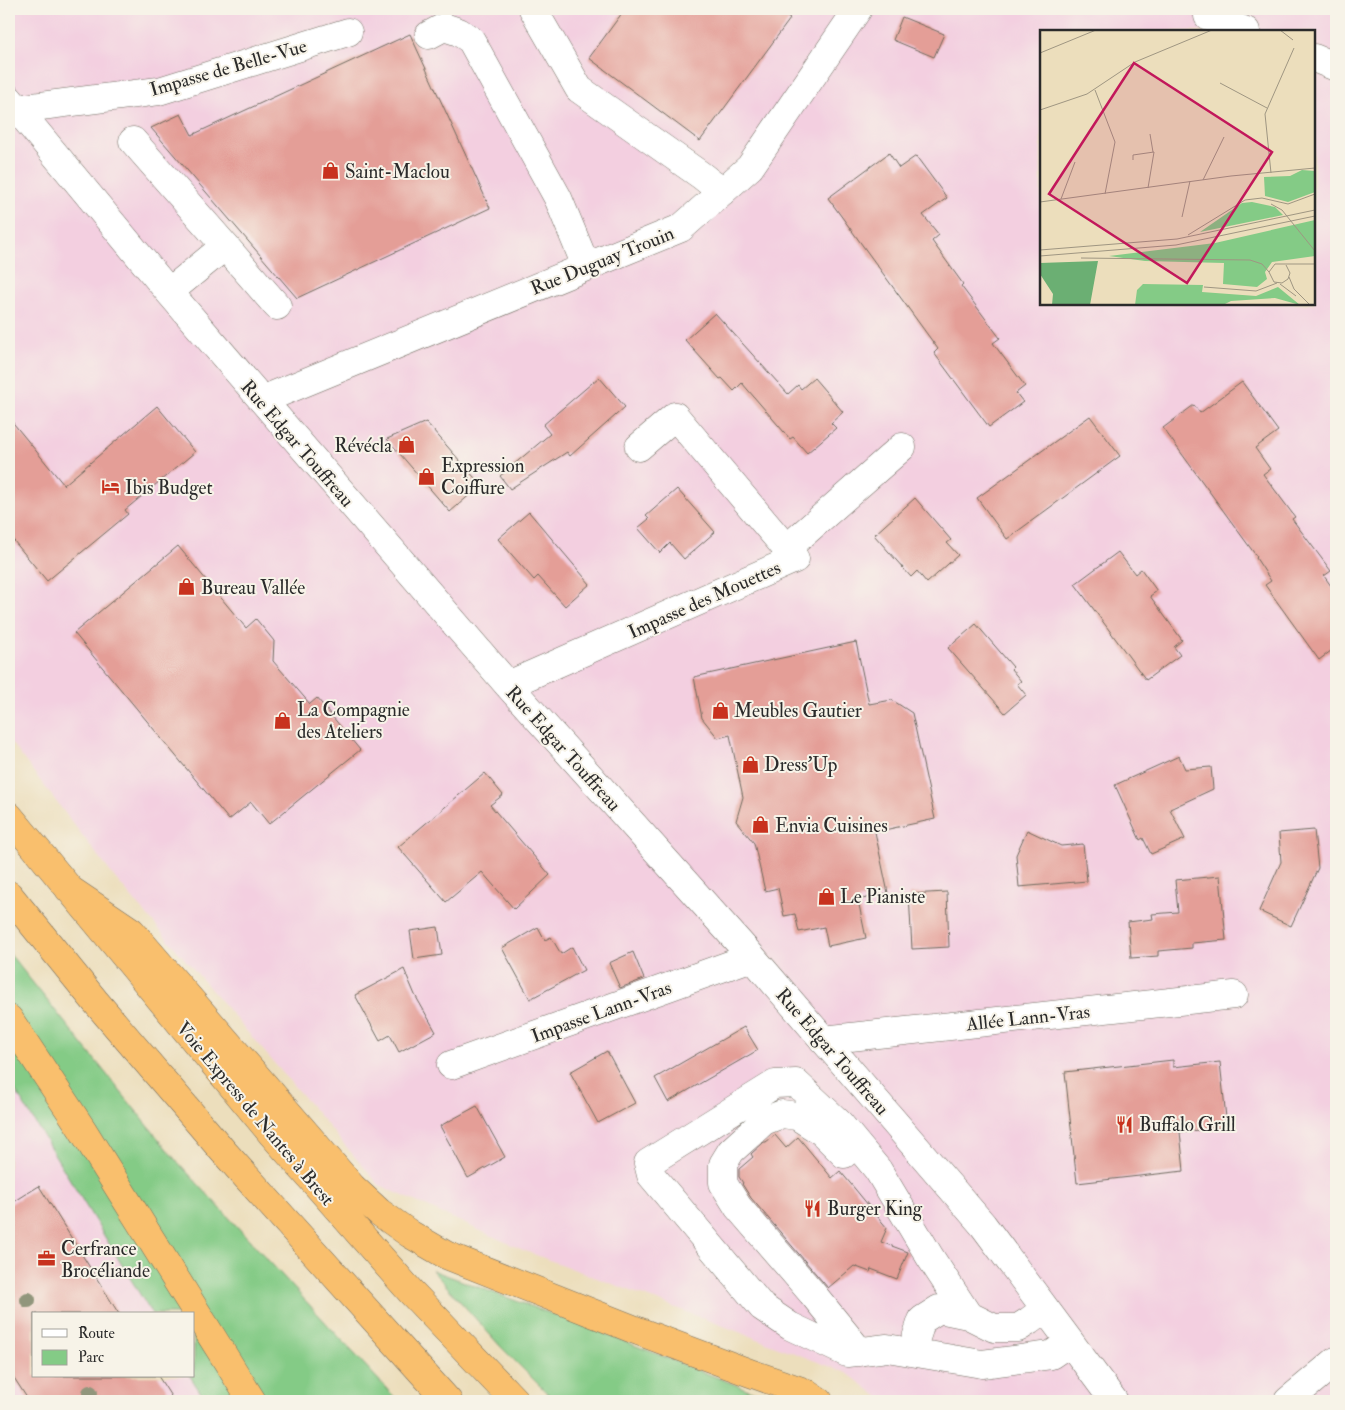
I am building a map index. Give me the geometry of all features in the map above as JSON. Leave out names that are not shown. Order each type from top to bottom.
[{"type":"highway","name":"Voie Express de Nantes à Brest","points":[[9,816],[272,1134],[411,1292],[515,1401]]},
{"type":"highway","points":[[68,889],[131,931],[352,1187],[378,1212],[410,1234],[446,1256],[684,1348],[807,1393],[819,1401]]},
{"type":"highway","points":[[9,895],[222,1152],[448,1401]]},
{"type":"highway","points":[[9,1019],[82,1129],[252,1401]]},
{"type":"street","points":[[533,9],[579,89],[722,192]]},
{"type":"street","name":"Rue Duguay Trouin","points":[[262,400],[681,228],[750,167],[858,9]]},
{"type":"street","points":[[1202,11],[1244,30]]},
{"type":"street","points":[[430,35],[444,26],[459,32],[471,40],[558,198],[586,266]]},
{"type":"street","name":"Impasse de Belle-Vue","points":[[13,104],[159,91],[348,32]]},
{"type":"street","points":[[1315,58],[1336,67]]},
{"type":"street","name":"Rue Edgar Touffreau","points":[[13,104],[169,292],[508,685],[752,957],[984,1226],[1114,1401]]},
{"type":"street","points":[[133,141],[277,306]]},
{"type":"street","points":[[169,292],[225,246]]},
{"type":"street","name":"Impasse des Mouettes","points":[[508,685],[795,559],[675,416],[639,447]]},
{"type":"street","points":[[786,549],[902,447]]},
{"type":"street","name":"Impasse Lann-Vras","points":[[450,1065],[752,957]]},
{"type":"street","name":"Allée Lann-Vras","points":[[823,1040],[1234,995]]},
{"type":"street","points":[[968,1315],[930,1257],[878,1170],[839,1123],[796,1082],[774,1084],[648,1163],[652,1175],[762,1307],[790,1326],[847,1353],[887,1348],[982,1364],[1051,1355],[1070,1342]]},
{"type":"street","points":[[860,1352],[738,1206],[724,1183],[723,1164],[731,1151],[764,1121],[782,1114],[797,1116],[822,1132],[868,1178],[930,1257]]},
{"type":"street","points":[[915,1352],[916,1338],[922,1320],[939,1309],[968,1315],[994,1328],[1018,1328],[1044,1309]]},
{"type":"street","points":[[1288,1401],[1336,1361]]},
{"type":"shaded area","points":[[9,9],[1336,9],[1336,1401],[884,1401],[847,1373],[523,1250],[379,1185],[115,878],[9,740]]},
{"type":"shaded area","points":[[9,1080],[151,1312],[32,1312],[32,1378],[191,1378],[206,1401],[9,1401]]},
{"type":"green space","points":[[9,953],[174,1158],[398,1401],[206,1401],[191,1378],[195,1378],[195,1312],[151,1312],[9,1080]]},
{"type":"green space","points":[[432,1270],[598,1331],[777,1401],[555,1401],[501,1347]]},
{"type":"building","points":[[625,9],[777,9],[790,19],[700,141],[589,58]]},
{"type":"building","points":[[902,17],[944,34],[934,57],[893,40]]},
{"type":"building","name":"Saint-Maclou","points":[[410,34],[490,208],[297,298],[151,128],[181,114],[192,135]]},
{"type":"building","points":[[889,153],[899,168],[916,156],[947,198],[923,215],[939,235],[932,241],[963,284],[961,286],[1000,338],[993,343],[1025,386],[1016,393],[1023,402],[989,427],[934,353],[938,349],[828,198]]},
{"type":"building","points":[[715,313],[788,394],[798,385],[801,389],[814,378],[843,412],[831,423],[836,428],[807,453],[793,437],[790,439],[742,383],[734,391],[722,378],[720,379],[685,340]]},
{"type":"building","points":[[599,377],[625,407],[570,456],[567,452],[510,489],[500,476],[550,434],[543,425]]},
{"type":"building","points":[[1242,382],[1278,431],[1255,448],[1270,469],[1263,474],[1295,517],[1292,519],[1331,571],[1324,576],[1336,593],[1336,647],[1319,660],[1265,585],[1271,581],[1257,557],[1163,428],[1194,405],[1200,413]]},
{"type":"building","name":"Ibis Budget","points":[[157,406],[195,452],[125,510],[128,514],[47,581],[9,535],[9,418],[64,485]]},
{"type":"building","points":[[1090,416],[1120,456],[1007,539],[977,498]]},
{"type":"building","points":[[426,422],[481,485],[450,512],[387,439]]},
{"type":"building","points":[[677,489],[715,532],[684,559],[670,543],[660,553],[638,528],[649,519],[646,516]]},
{"type":"building","points":[[915,498],[951,540],[947,543],[958,555],[927,583],[917,571],[911,577],[874,535]]},
{"type":"building","points":[[529,512],[590,584],[565,606],[538,576],[534,580],[498,539]]},
{"type":"building","points":[[178,546],[246,628],[256,619],[274,641],[273,661],[310,704],[317,698],[360,750],[269,824],[251,802],[229,820],[74,633]]},
{"type":"building","points":[[1118,552],[1135,574],[1141,569],[1157,591],[1150,596],[1182,640],[1174,647],[1180,655],[1146,680],[1075,584]]},
{"type":"building","points":[[976,624],[1013,667],[1011,669],[1021,681],[1017,684],[1026,695],[1005,713],[948,648]]},
{"type":"building","points":[[856,642],[869,704],[892,700],[912,713],[935,819],[875,832],[888,893],[858,900],[866,938],[828,946],[824,927],[799,932],[795,914],[784,916],[778,888],[765,891],[754,843],[736,821],[743,797],[730,735],[718,738],[702,718],[694,677]]},
{"type":"building","points":[[1179,756],[1185,769],[1211,767],[1213,789],[1170,809],[1185,839],[1151,854],[1143,838],[1140,840],[1115,785]]},
{"type":"building","points":[[485,773],[503,795],[490,805],[550,875],[514,909],[482,872],[446,902],[398,847]]},
{"type":"building","points":[[1027,830],[1061,846],[1083,844],[1087,881],[1019,887],[1016,855]]},
{"type":"building","points":[[1314,830],[1318,868],[1291,926],[1259,911],[1281,862],[1279,833]]},
{"type":"building","points":[[1220,876],[1226,940],[1192,943],[1192,948],[1158,951],[1158,956],[1131,958],[1128,922],[1153,919],[1152,914],[1178,912],[1175,880]]},
{"type":"building","points":[[947,892],[949,947],[912,949],[909,894]]},
{"type":"building","points":[[438,927],[442,955],[414,959],[410,931]]},
{"type":"building","points":[[538,927],[545,940],[551,937],[561,954],[572,947],[584,970],[530,999],[502,948]]},
{"type":"building","points":[[633,952],[644,979],[620,988],[609,963]]},
{"type":"building","points":[[404,969],[415,995],[436,1032],[399,1052],[390,1035],[380,1041],[355,995]]},
{"type":"building","points":[[744,1027],[758,1050],[668,1102],[655,1078]]},
{"type":"building","points":[[607,1051],[635,1103],[598,1123],[570,1072]]},
{"type":"building","name":"Buffalo Grill","points":[[1173,1060],[1173,1067],[1220,1062],[1227,1127],[1180,1132],[1184,1171],[1077,1183],[1065,1072]]},
{"type":"building","points":[[477,1106],[505,1157],[468,1178],[440,1126]]},
{"type":"building","name":"Burger King","points":[[775,1135],[786,1148],[798,1137],[832,1178],[840,1171],[887,1228],[881,1242],[908,1252],[897,1279],[871,1269],[870,1272],[854,1266],[828,1288],[751,1198],[739,1177],[739,1169],[753,1157],[751,1154]]},
{"type":"building","name":"Cerfrance Brocéliande","points":[[39,1186],[118,1312],[32,1312],[32,1378],[159,1378],[174,1401],[29,1401],[9,1370],[9,1205]]},
{"type":"place","name":"Saint-Maclou","points":[[331,171]]},
{"type":"place","name":"Révécla","points":[[406,445]]},
{"type":"place","name":"Expression Coiffure","points":[[427,476]]},
{"type":"place","name":"Ibis Budget","points":[[111,487]]},
{"type":"place","name":"Bureau Vallée","points":[[187,587]]},
{"type":"place","name":"Meubles Gautier","points":[[720,710]]},
{"type":"place","name":"La Compagnie des Ateliers","points":[[283,720]]},
{"type":"place","name":"Dress'Up","points":[[750,764]]},
{"type":"place","name":"Envia Cuisines","points":[[761,825]]},
{"type":"place","name":"Le Pianiste","points":[[826,896]]},
{"type":"place","name":"Buffalo Grill","points":[[1125,1124]]},
{"type":"place","name":"Burger King","points":[[813,1208]]},
{"type":"place","name":"Cerfrance Brocéliande","points":[[47,1259]]}]
